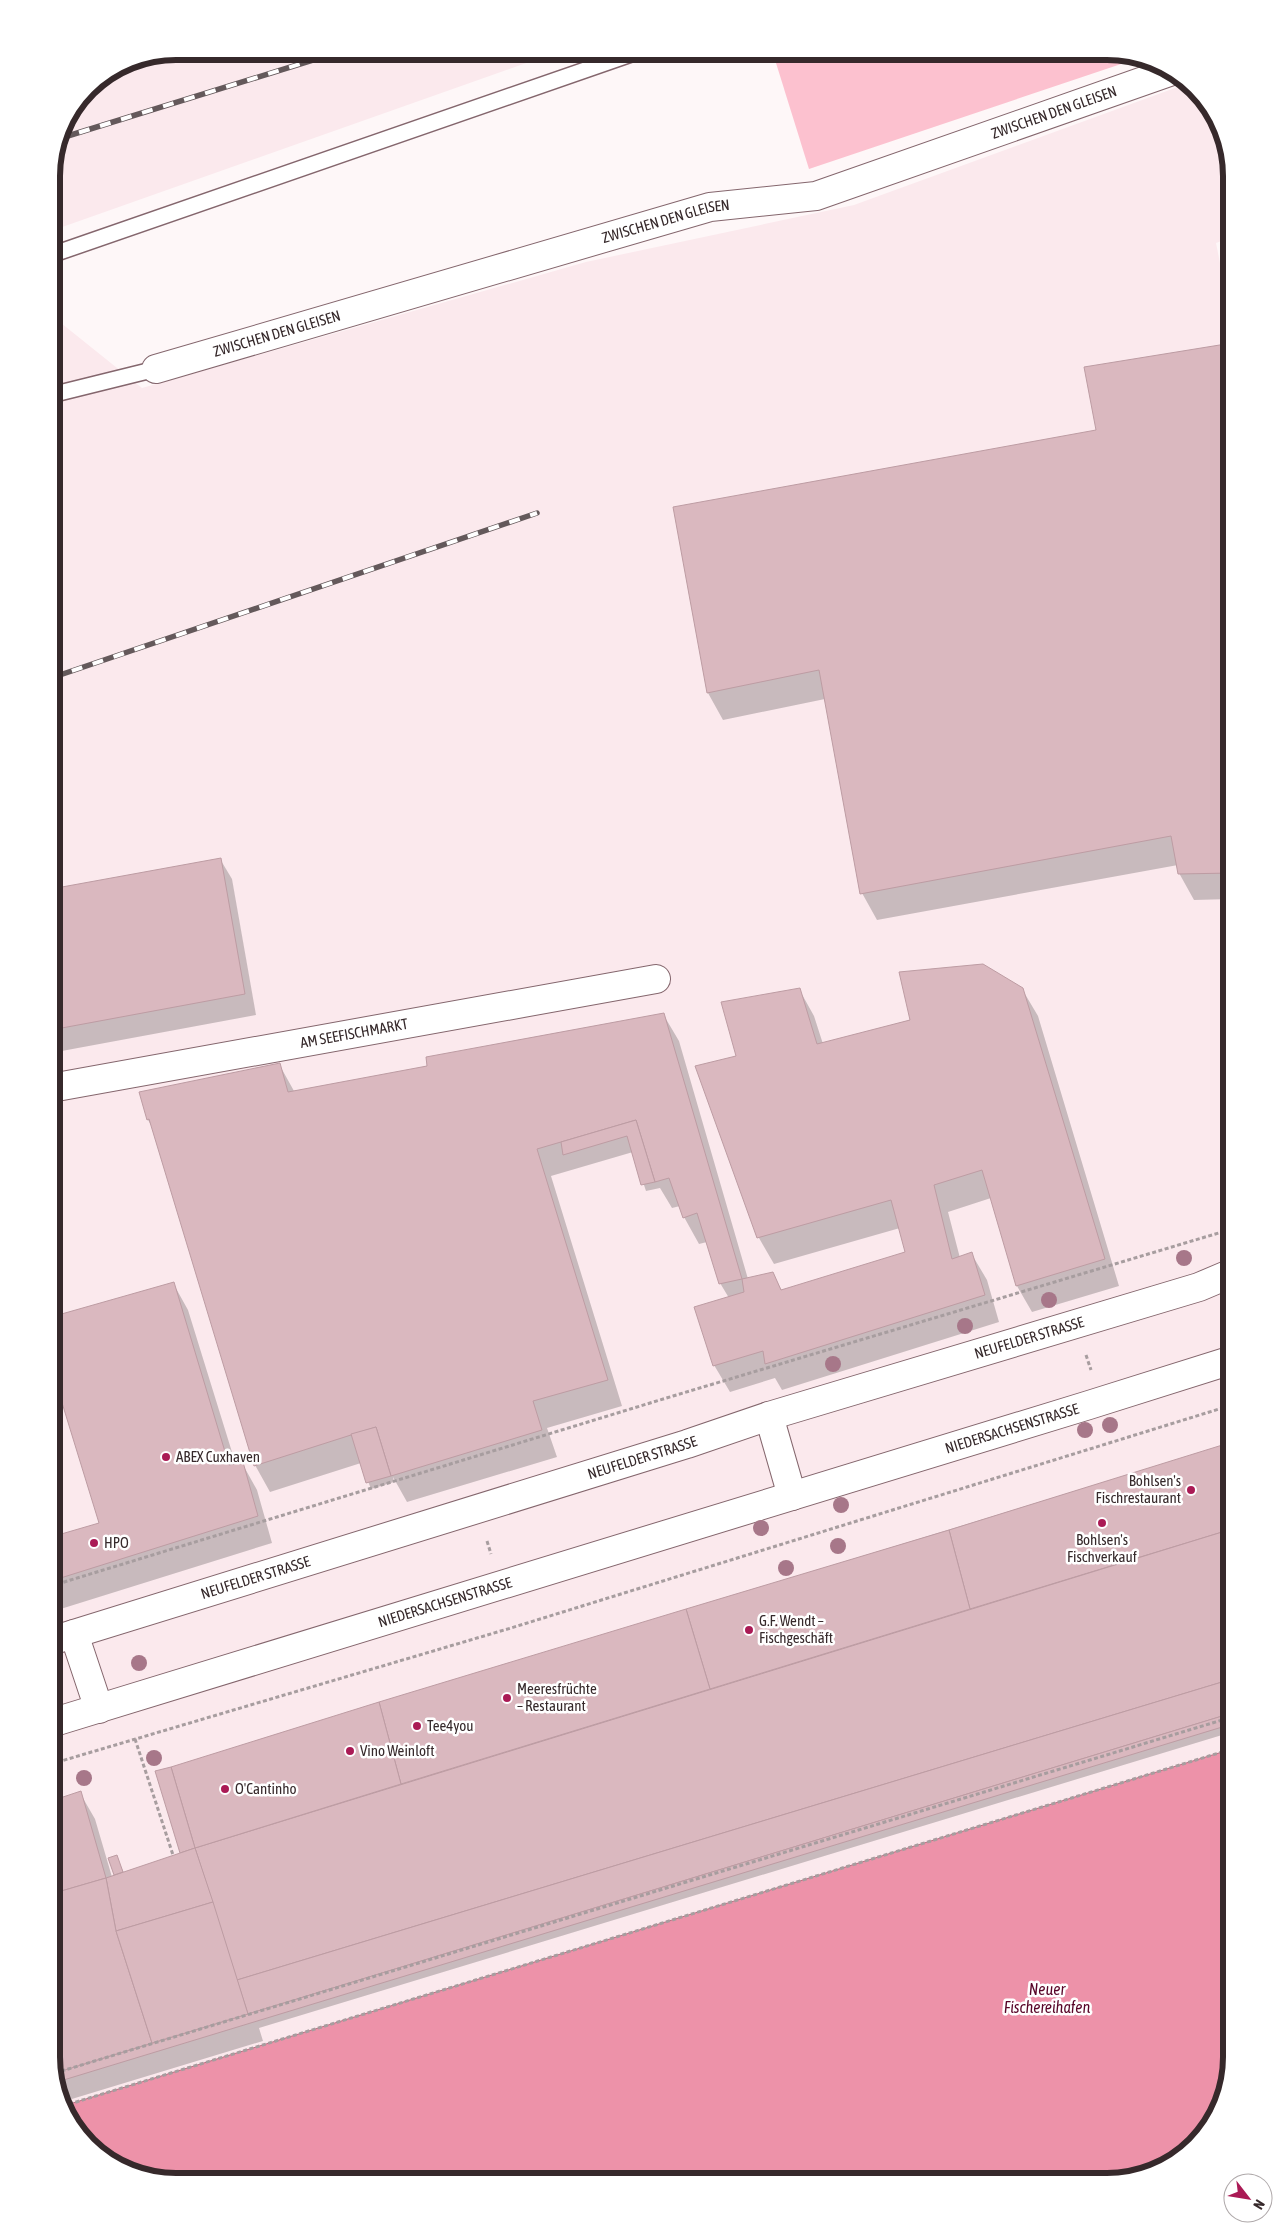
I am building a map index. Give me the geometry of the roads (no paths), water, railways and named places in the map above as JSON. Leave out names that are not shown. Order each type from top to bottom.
[{"type":"street","name":"ZWISCHEN DEN GLEISEN","points":[[156,369],[710,207],[816,196],[1162,74]]},
{"type":"street","name":"AM SEEFISCHMARKT","points":[[60,1086],[656,979]]},
{"type":"street","name":"NEUFELDER STRASSE","points":[[63,1638],[687,1444],[769,1416],[1199,1287],[1223,1277]]},
{"type":"street","name":"NIEDERSACHSENSTRASSE","points":[[60,1720],[1223,1363]]},
{"type":"street","points":[[769,1416],[792,1496]]},
{"type":"street","points":[[63,1638],[99,1708]]},
{"type":"lane","points":[[60,252],[614,60]]},
{"type":"lane","points":[[60,393],[156,369]]},
{"type":"water","name":"Neuer Fischereihafen","points":[[1223,1752],[1222,2072],[1214,2101],[1199,2127],[1183,2144],[1171,2153],[1144,2167],[1107,2173],[169,2173],[139,2167],[112,2153],[89,2133],[70,2104]]},
{"type":"railway","points":[[68,136],[313,60]]},
{"type":"railway","points":[[60,675],[537,513]]},
{"type":"place","name":"ABEX Cuxhaven","points":[[166,1457]]},
{"type":"place","name":"Bohlsen's Fischrestaurant","points":[[1191,1490]]},
{"type":"place","name":"Bohlsen's Fischverkauf","points":[[1102,1523]]},
{"type":"place","name":"HPO","points":[[94,1543]]},
{"type":"place","name":"G.F. Wendt – Fischgeschäft","points":[[749,1630]]},
{"type":"place","name":"Meeresfrüchte – Restaurant","points":[[507,1698]]},
{"type":"place","name":"Tee4you","points":[[417,1726]]},
{"type":"place","name":"Vino Weinloft","points":[[350,1751]]},
{"type":"place","name":"O'Cantinho","points":[[225,1789]]}]
